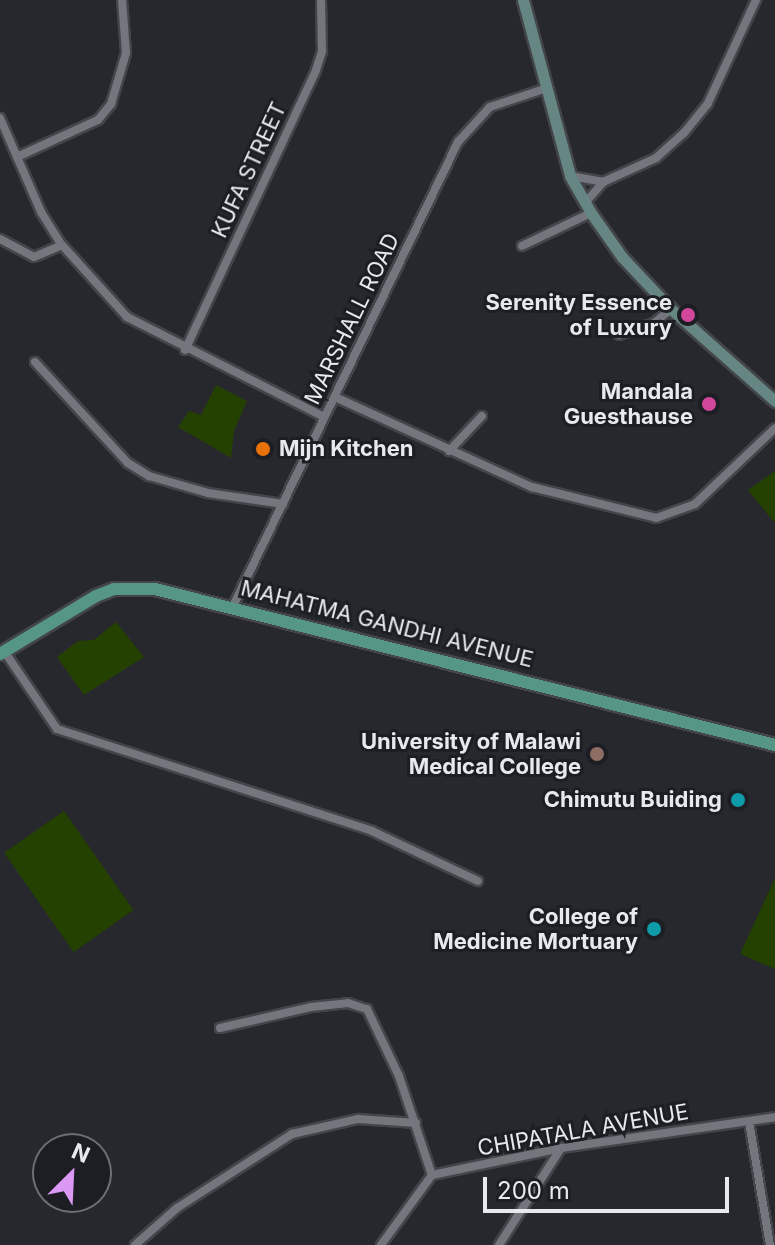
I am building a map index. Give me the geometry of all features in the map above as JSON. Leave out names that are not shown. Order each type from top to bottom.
[{"type":"main road","name":"MAHATMA GANDHI AVENUE","points":[[2,652],[114,589],[155,589],[233,606],[775,745]]},
{"type":"street","points":[[17,157],[98,120],[111,104],[126,53],[122,0]]},
{"type":"street","name":"KUFA STREET","points":[[185,350],[316,70],[322,51],[321,0]]},
{"type":"street","points":[[523,0],[544,89],[570,176],[588,208],[622,257],[671,309],[775,401]]},
{"type":"street","points":[[570,176],[603,182],[656,158],[684,133],[708,103],[756,0]]},
{"type":"street","name":"MARSHALL ROAD","points":[[233,606],[458,142],[490,107],[544,89]]},
{"type":"street","points":[[0,118],[62,245],[127,317],[185,350],[324,417]]},
{"type":"street","points":[[522,246],[588,208],[603,182]]},
{"type":"street","points":[[0,239],[34,257],[62,245]]},
{"type":"street","points":[[619,335],[654,323],[671,309]]},
{"type":"street","points":[[35,362],[128,463],[149,476],[208,493],[283,504]]},
{"type":"street","points":[[335,397],[532,487],[656,518],[695,504],[775,428]]},
{"type":"street","points":[[449,451],[482,416]]},
{"type":"street","points":[[2,652],[57,729],[359,826],[478,881]]},
{"type":"street","points":[[220,1028],[280,1011],[358,1005],[377,1022],[416,1123],[432,1175],[382,1244]]},
{"type":"street","name":"CHIPATALA AVENUE","points":[[432,1175],[561,1148],[775,1117]]},
{"type":"street","points":[[135,1245],[177,1208],[292,1134],[358,1119],[416,1123]]},
{"type":"street","points":[[749,1122],[770,1245]]},
{"type":"street","points":[[499,1245],[561,1148]]},
{"type":"green space","points":[[216,385],[247,401],[234,431],[231,458],[178,427],[189,411],[201,415]]},
{"type":"green space","points":[[775,471],[775,521],[774,522],[748,490]]},
{"type":"green space","points":[[116,622],[144,657],[84,695],[57,657],[78,641],[94,640]]},
{"type":"green space","points":[[64,811],[133,910],[74,952],[4,853]]},
{"type":"green space","points":[[775,878],[775,969],[740,954]]},
{"type":"place","name":"Serenity Essence of Luxury","points":[[688,315]]},
{"type":"place","name":"Mandala Guesthause","points":[[709,404]]},
{"type":"place","name":"Mijn Kitchen","points":[[263,449]]},
{"type":"place","name":"University of Malawi Medical College","points":[[597,754]]},
{"type":"place","name":"Chimutu Buiding","points":[[738,800]]},
{"type":"place","name":"College of Medicine Mortuary","points":[[654,929]]}]
